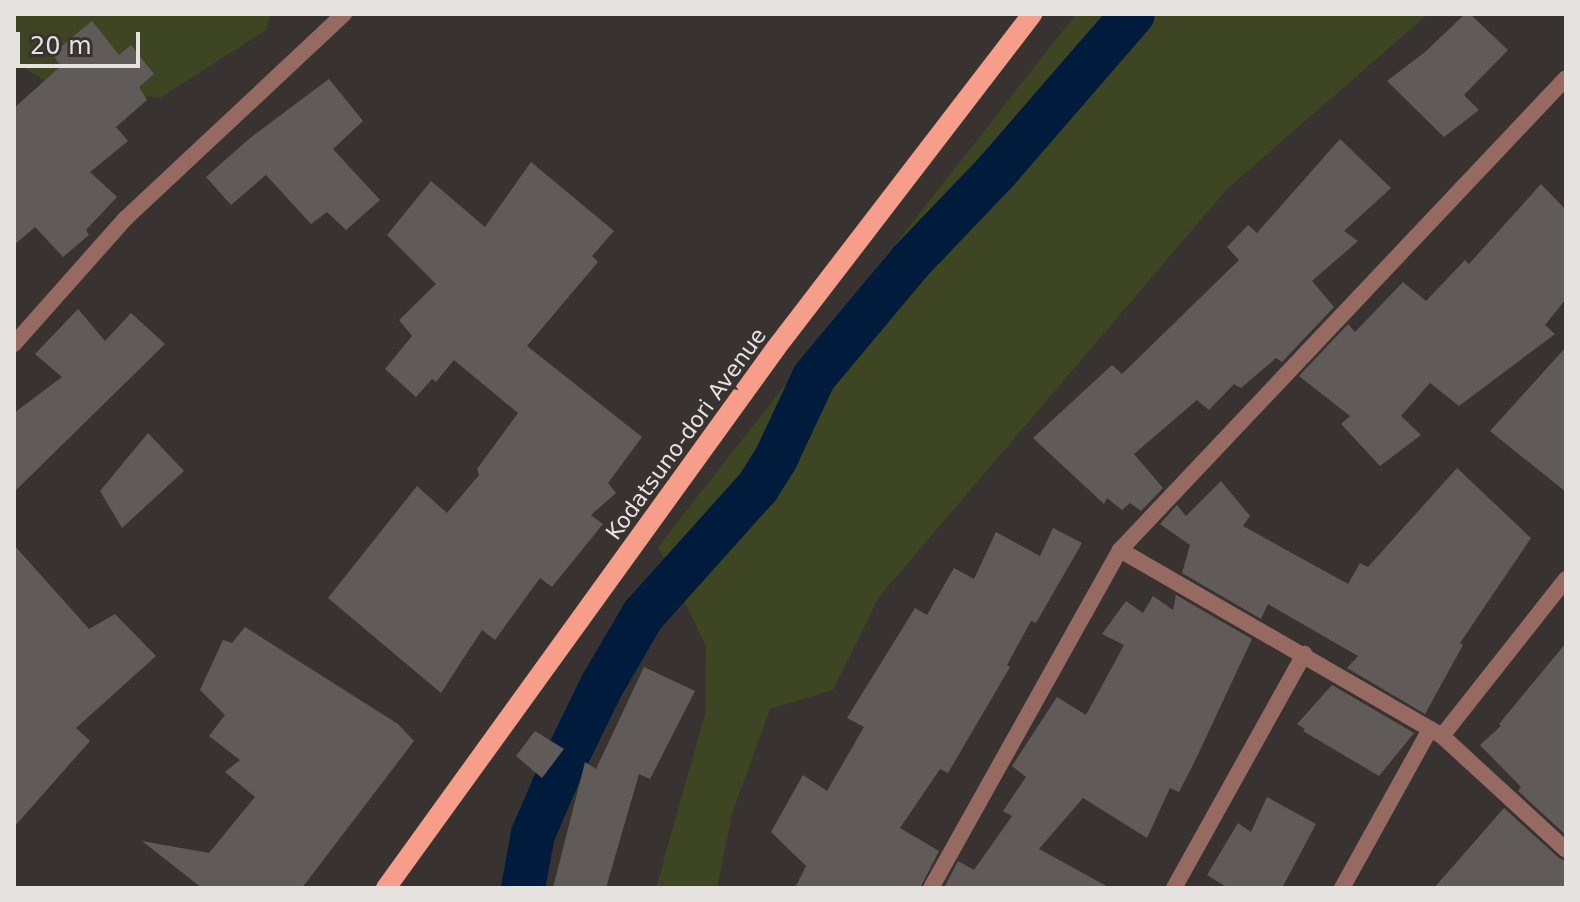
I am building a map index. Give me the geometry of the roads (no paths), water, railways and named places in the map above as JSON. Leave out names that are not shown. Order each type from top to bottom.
[{"type":"main road","name":"Kodatsuno-dori Avenue","points":[[386,888],[776,348],[1032,14]]},
{"type":"street","points":[[14,344],[126,218],[344,14]]},
{"type":"street","points":[[931,888],[1120,550],[1566,78]]},
{"type":"street","points":[[1120,550],[1436,733],[1566,850]]},
{"type":"street","points":[[1342,888],[1436,733],[1566,579]]},
{"type":"street","points":[[1174,888],[1304,654]]},
{"type":"waterway","points":[[523,888],[533,834],[562,767],[602,685],[643,615],[758,487],[777,456],[814,377],[910,262],[996,172],[1133,14]]}]
